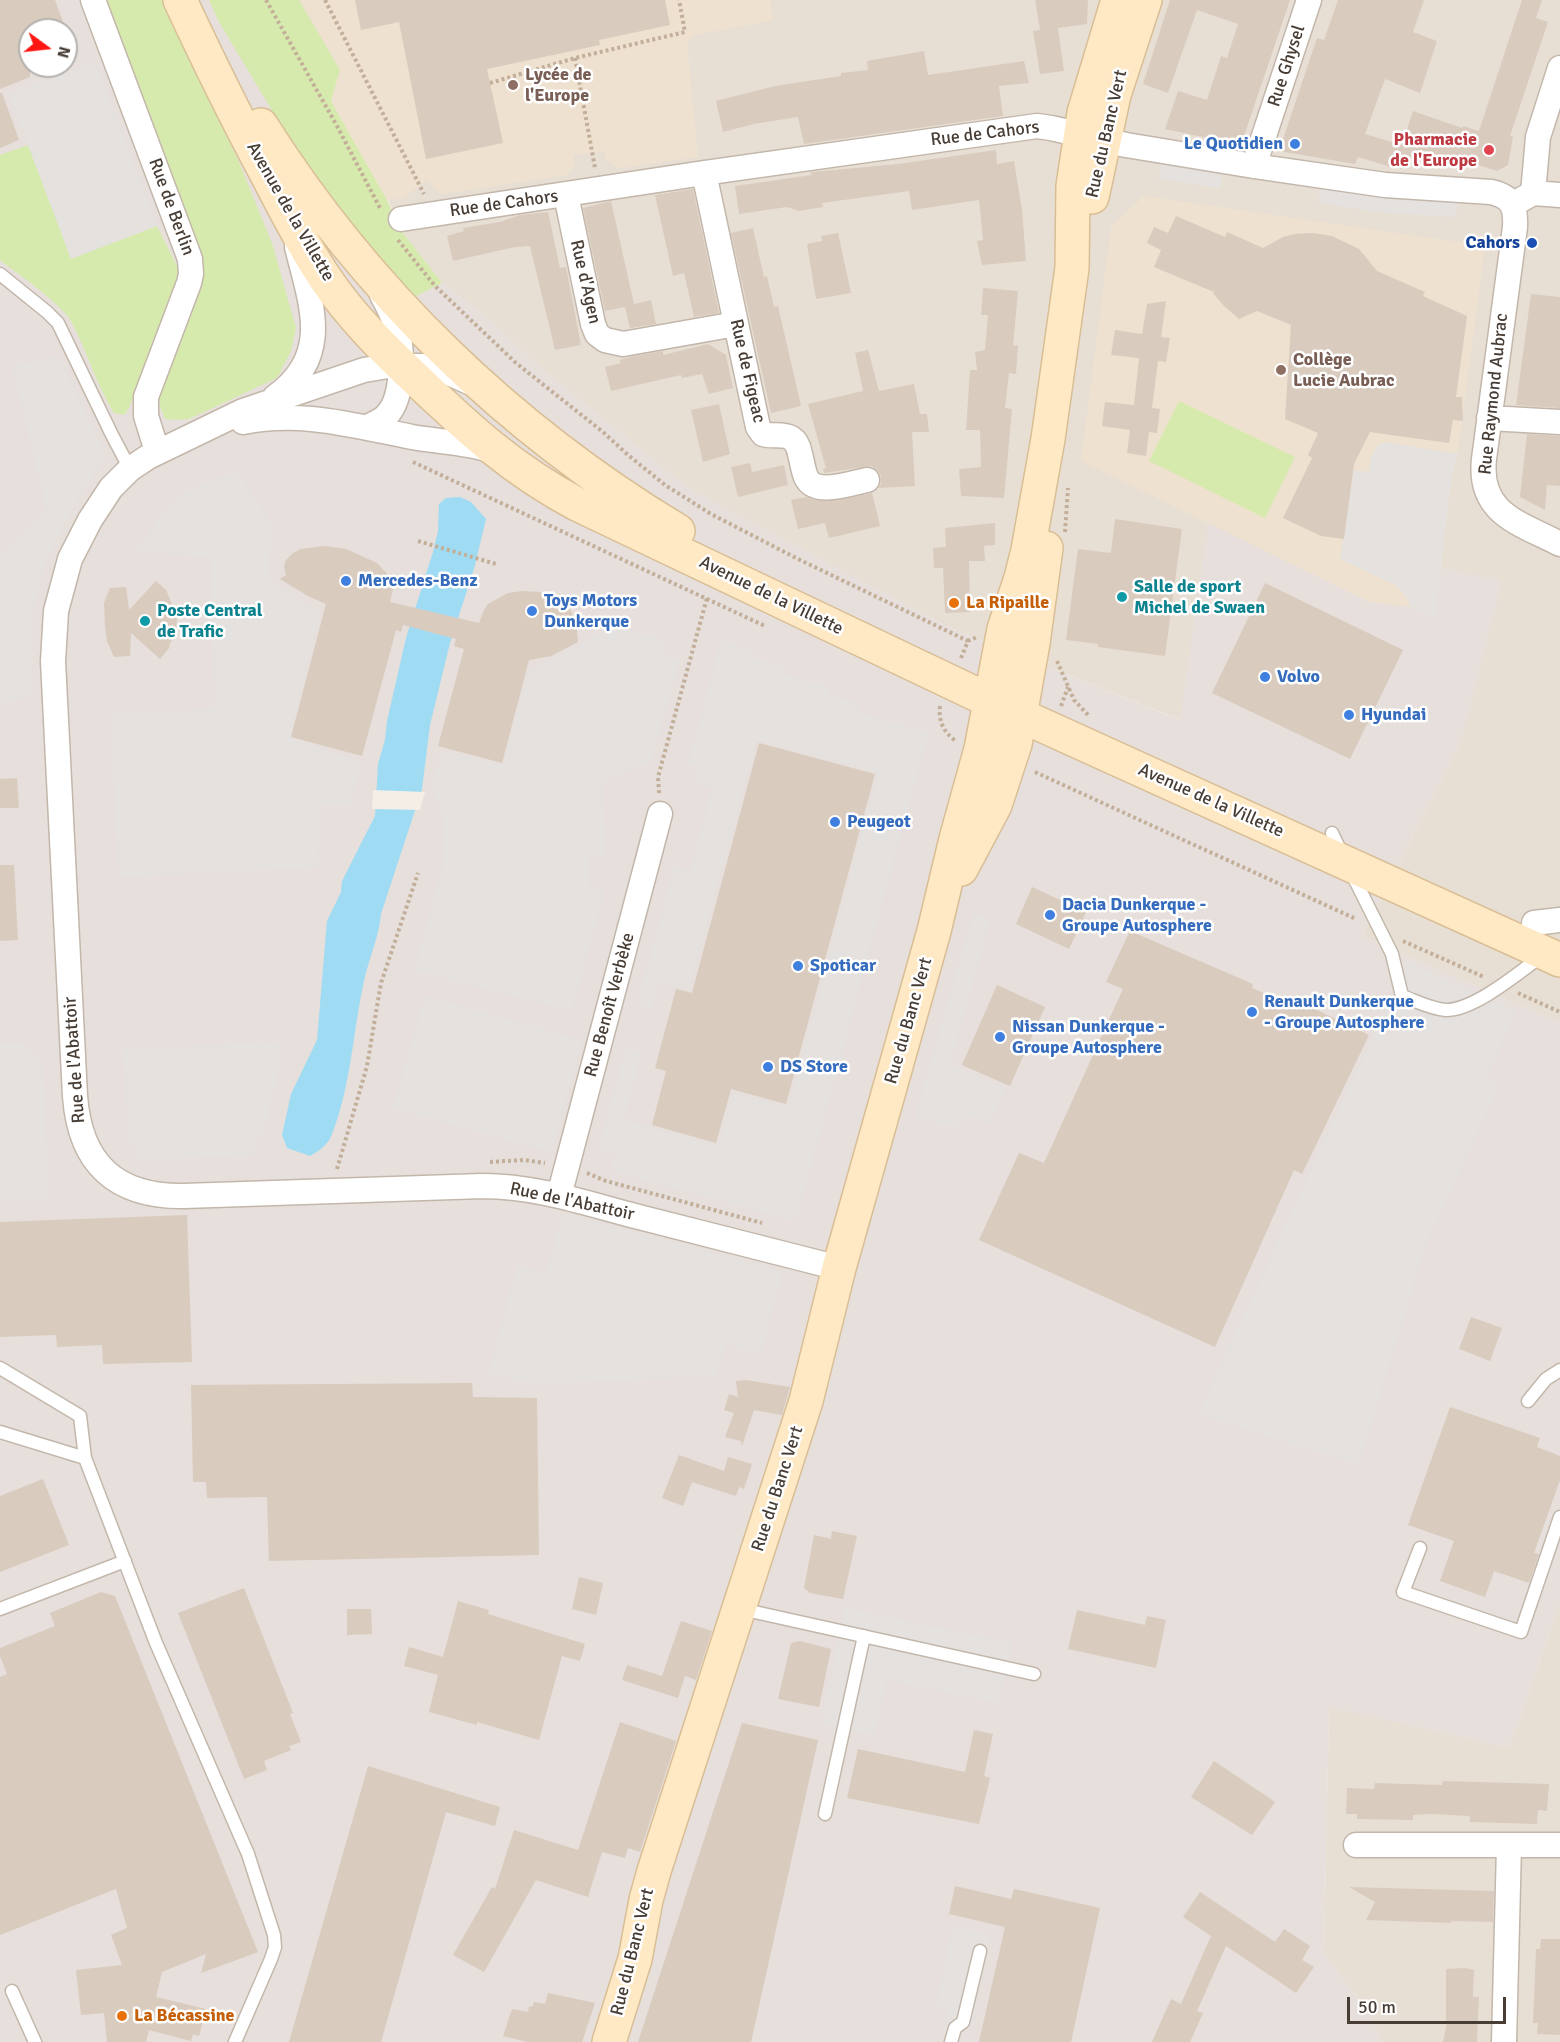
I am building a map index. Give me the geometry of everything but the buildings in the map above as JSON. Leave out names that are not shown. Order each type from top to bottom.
[{"type":"main road","name":"Avenue de la Villette","points":[[180,0],[291,221],[335,291],[358,320],[401,365],[495,452],[536,481],[577,504],[1009,697],[1097,726],[1332,833],[1553,939]]},
{"type":"main road","name":"Avenue de la Villette","points":[[191,0],[225,66],[272,142],[328,222],[402,309],[482,388],[585,470],[648,513],[703,546],[1346,862],[1553,939]]},
{"type":"main road","name":"Rue du Banc Vert","points":[[1092,137],[1088,96],[1118,0]]},
{"type":"main road","name":"Rue du Banc Vert","points":[[934,931],[955,881],[999,795],[1015,744],[1009,697],[1032,570],[1036,505],[1048,439],[1072,268],[1073,186],[1092,137],[1114,95],[1145,0]]},
{"type":"main road","name":"Rue du Banc Vert","points":[[609,2042],[635,1959],[654,1871],[806,1401],[839,1268],[934,931],[946,876],[981,748],[1009,697],[1045,557],[1048,439]]},
{"type":"street","name":"Rue de Berlin","points":[[93,0],[190,259],[189,283],[146,397],[146,417],[157,451]]},
{"type":"street","name":"Rue Ghysel","points":[[1254,166],[1309,0]]},
{"type":"street","name":"Rue Raymond Aubrac","points":[[1560,68],[1538,137],[1515,227],[1483,468],[1485,488],[1491,502],[1508,517],[1560,543]]},
{"type":"street","name":"Rue de Cahors","points":[[392,221],[704,173],[1043,126],[1254,166],[1385,185],[1491,192],[1523,199],[1560,195]]},
{"type":"street","name":"Rue de Figeac","points":[[704,173],[760,432],[767,435],[787,436],[795,441],[800,451],[805,475],[815,486],[827,487],[867,480]]},
{"type":"street","name":"Rue d'Agen","points":[[566,195],[593,324],[601,338],[610,343],[631,344],[736,324]]},
{"type":"street","name":"Rue de l'Abattoir","points":[[268,402],[300,374],[313,343],[312,306],[291,221]]},
{"type":"street","points":[[367,427],[383,419],[391,410],[398,387],[401,365],[394,319],[371,273]]},
{"type":"street","name":"Rue de l'Abattoir","points":[[482,388],[432,367],[401,365],[352,373],[237,414],[157,451],[130,469],[104,498],[70,559],[58,598],[53,661],[75,1096],[80,1133],[91,1154],[106,1172],[126,1186],[143,1193],[167,1196],[499,1186],[559,1196],[839,1268]]},
{"type":"street","name":"Rue de l'Abattoir","points":[[197,433],[254,420],[280,417],[321,419],[413,437],[468,444],[495,452]]},
{"type":"street","points":[[1489,418],[1560,422]]},
{"type":"street","name":"Rue Benoît Verbèke","points":[[559,1196],[660,814]]},
{"type":"street","points":[[1356,1845],[1560,1845]]},
{"type":"street","points":[[1504,2042],[1509,1846]]},
{"type":"lane","points":[[0,274],[47,312],[58,324],[130,469]]},
{"type":"lane","points":[[1332,833],[1395,963],[1402,996],[1436,1008],[1455,1009],[1471,1003],[1502,986],[1553,939]]},
{"type":"lane","points":[[0,1368],[80,1416],[85,1458],[156,1643],[253,1866],[274,1935],[275,1947],[236,2042]]},
{"type":"lane","points":[[1528,1401],[1546,1379],[1560,1370]]},
{"type":"lane","points":[[0,1432],[85,1458]]},
{"type":"lane","points":[[1420,1548],[1403,1592],[1521,1632],[1560,1517]]},
{"type":"lane","points":[[0,1609],[125,1561]]},
{"type":"lane","points":[[740,1609],[1034,1674]]},
{"type":"lane","points":[[825,1814],[864,1636]]},
{"type":"lane","points":[[951,2042],[955,2028],[963,2022],[980,1951]]},
{"type":"lane","points":[[12,1991],[35,2042]]},
{"type":"path","points":[[266,0],[392,221],[435,286],[516,363],[603,432],[628,456],[711,514],[968,641]]},
{"type":"path","points":[[325,0],[434,214]]},
{"type":"path","points":[[490,83],[575,58],[685,32],[680,0]]},
{"type":"path","points":[[575,58],[599,190]]},
{"type":"path","points":[[412,461],[770,628]]},
{"type":"path","points":[[418,541],[496,564]]},
{"type":"path","points":[[660,814],[658,777],[706,598]]},
{"type":"path","points":[[1056,657],[1074,700],[1097,726]]},
{"type":"path","points":[[939,708],[941,720],[947,732],[962,743]]},
{"type":"path","points":[[1035,772],[1560,1012]]},
{"type":"path","points":[[338,1192],[337,1168],[367,1066],[381,983],[418,873]]},
{"type":"shaded area","points":[[0,0],[299,0],[340,70],[331,101],[403,233],[442,283],[483,314],[540,367],[688,488],[948,627],[1180,720],[1208,523],[1370,602],[1411,607],[1434,618],[1441,567],[1502,581],[1462,738],[1362,936],[1560,1023],[1560,1604],[1509,1748],[1329,1707],[1324,1953],[1369,2013],[1382,2042],[0,2042]]},
{"type":"shaded area","points":[[299,0],[1560,0],[1560,1023],[1362,936],[1462,738],[1435,618],[1181,720],[948,627],[735,514],[688,488],[540,367],[483,314],[442,283],[403,233]]},
{"type":"shaded area","name":"Lycée de l'Europe","points":[[299,0],[770,0],[774,20],[694,35],[687,42],[698,157],[620,168],[606,160],[604,150],[573,155],[574,165],[567,175],[441,194],[427,180],[404,198],[387,200],[331,101],[340,69]]},
{"type":"shaded area","points":[[95,62],[157,226],[71,259],[9,94],[52,78],[78,78],[78,68]]},
{"type":"shaded area","points":[[1161,162],[1223,171],[1220,188],[1159,179]]},
{"type":"shaded area","points":[[1320,188],[1458,202],[1456,217],[1386,213],[1318,203]]},
{"type":"shaded area","name":"Collège Lucie Aubrac","points":[[1144,196],[1485,246],[1458,451],[1451,482],[1435,618],[1411,607],[1370,602],[1081,461],[1111,227]]},
{"type":"shaded area","points":[[59,356],[106,456],[68,515],[41,577],[32,617],[33,693],[0,707],[0,554],[47,512],[12,366]]},
{"type":"shaded area","points":[[1381,443],[1453,453],[1458,451],[1451,482],[1435,618],[1411,607],[1405,595],[1395,585],[1340,559],[1353,475],[1350,473],[1351,470],[1369,472],[1371,457]]},
{"type":"shaded area","points":[[238,472],[274,526],[267,578],[320,613],[291,736],[321,749],[362,762],[349,805],[319,805],[318,867],[119,877],[110,714],[215,709],[210,557],[134,551],[163,514],[189,491],[213,479]]},
{"type":"shaded area","points":[[614,626],[665,640],[662,655],[680,660],[651,761],[602,782],[605,857],[588,856],[590,876],[588,885],[605,891],[572,1011],[414,970],[443,864],[442,810],[431,788],[442,752],[503,765],[529,671]]},
{"type":"shaded area","points":[[721,641],[753,650],[751,657],[783,666],[781,674],[829,687],[828,695],[859,703],[857,713],[929,732],[796,1221],[611,1171],[615,1155],[598,1150],[626,1048],[642,1052],[624,1120],[719,1146],[734,1093],[788,1108],[878,773],[757,740],[689,990],[659,982],[651,1010],[637,1006],[674,867],[690,871],[712,788],[693,782],[697,767],[688,764]]},
{"type":"shaded area","points":[[973,914],[991,919],[950,1064],[1005,1089],[990,1124],[964,1115],[960,1129],[915,1117]]},
{"type":"shaded area","points":[[1407,962],[1517,1012],[1486,1078],[1500,1085],[1426,1245],[1359,1465],[1198,1414]]},
{"type":"shaded area","points":[[425,996],[583,1040],[551,1152],[393,1108]]},
{"type":"shaded area","points":[[281,1042],[282,1058],[262,1138],[254,1139],[255,1155],[138,1160],[137,1144],[128,1144],[124,1049]]},
{"type":"shaded area","points":[[0,1044],[23,1044],[42,1058],[49,1200],[0,1200]]},
{"type":"shaded area","points":[[563,1213],[783,1271],[761,1355],[726,1344],[715,1376],[534,1384],[489,1373],[517,1265],[546,1273]]},
{"type":"shaded area","points":[[1560,1604],[1560,2042],[1382,2042],[1369,2013],[1324,1953],[1329,1706],[1509,1748]]},
{"type":"shaded area","points":[[845,1608],[1012,1643],[999,1703],[887,1680],[875,1735],[821,1724]]},
{"type":"shaded area","points":[[953,1927],[991,1935],[970,2036],[943,2030],[948,2008],[936,2005]]},
{"type":"green space","points":[[105,0],[163,0],[239,162],[273,246],[296,328],[291,351],[277,378],[189,419],[165,419],[158,394],[163,375],[203,279],[200,261],[181,200]]},
{"type":"green space","points":[[209,0],[299,0],[340,70],[331,101],[403,233],[442,283],[412,298],[306,167],[219,22]]},
{"type":"green space","points":[[28,145],[71,258],[157,226],[181,274],[129,408],[124,415],[114,413],[77,332],[66,314],[0,260],[0,155]]},
{"type":"green space","points":[[1179,401],[1295,457],[1265,518],[1149,461]]},
{"type":"water","points":[[460,497],[471,502],[486,519],[474,569],[450,643],[430,725],[422,789],[381,914],[366,972],[348,1078],[338,1116],[328,1141],[310,1156],[287,1148],[282,1135],[291,1094],[317,1040],[327,921],[341,892],[342,881],[375,816],[378,764],[406,638],[438,531],[439,504],[446,498]]},
{"type":"pier","points":[[373,790],[425,792],[420,810],[372,809]]},
{"type":"place","name":"Lycée de l'Europe","points":[[513,85]]},
{"type":"place","name":"Le Quotidien","points":[[1295,144]]},
{"type":"place","name":"Pharmacie de l'Europe","points":[[1489,150]]},
{"type":"place","name":"Cahors","points":[[1532,243]]},
{"type":"place","name":"Collège Lucie Aubrac","points":[[1281,370]]},
{"type":"place","name":"Mercedes-Benz","points":[[346,581]]},
{"type":"place","name":"Salle de sport Michel de Swaen","points":[[1122,597]]},
{"type":"place","name":"La Ripaille","points":[[954,603]]},
{"type":"place","name":"Toys Motors Dunkerque","points":[[532,611]]},
{"type":"place","name":"Poste Central de Trafic","points":[[145,621]]},
{"type":"place","name":"Volvo","points":[[1265,677]]},
{"type":"place","name":"Hyundai","points":[[1349,715]]},
{"type":"place","name":"Peugeot","points":[[835,822]]},
{"type":"place","name":"Dacia Dunkerque - Groupe Autosphere","points":[[1050,915]]},
{"type":"place","name":"Spoticar","points":[[798,966]]},
{"type":"place","name":"Renault Dunkerque - Groupe Autosphere","points":[[1252,1012]]},
{"type":"place","name":"Nissan Dunkerque - Groupe Autosphere","points":[[1000,1037]]},
{"type":"place","name":"DS Store","points":[[768,1067]]},
{"type":"place","name":"La Bécassine","points":[[122,2016]]}]
